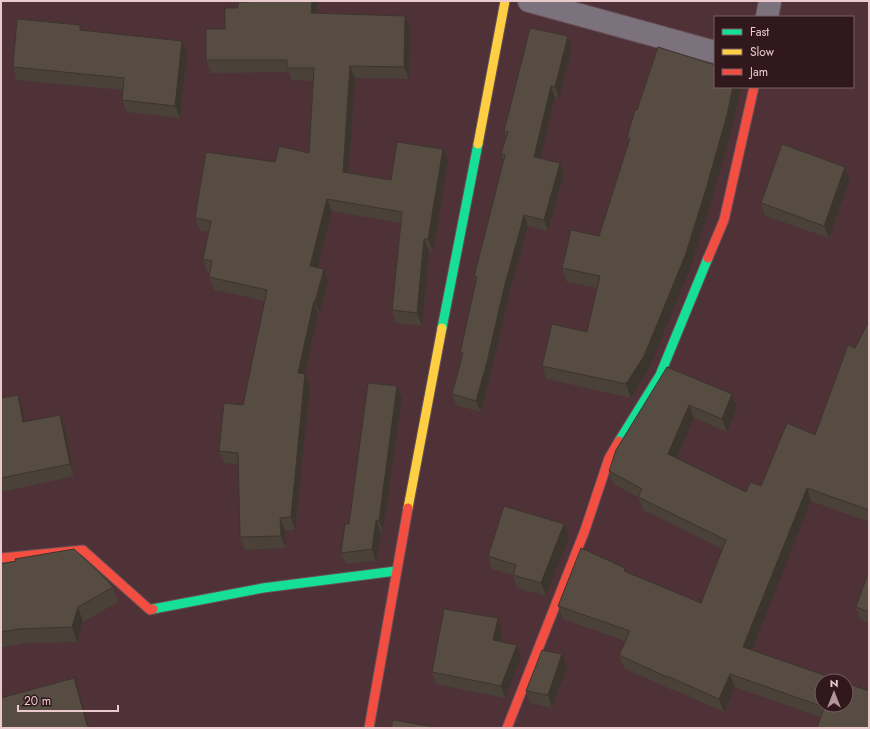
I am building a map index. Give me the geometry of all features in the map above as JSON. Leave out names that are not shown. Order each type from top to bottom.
[{"type":"street","points":[[369,728],[396,571],[505,1]]},
{"type":"street","points":[[529,1],[714,52]]},
{"type":"street","points":[[767,16],[770,1]]},
{"type":"street","points":[[507,728],[585,530],[609,458],[660,375],[724,220],[754,88]]},
{"type":"street","points":[[1,558],[83,550],[150,610],[263,588],[396,571]]},
{"type":"building","points":[[312,1],[311,13],[405,16],[404,67],[350,66],[343,172],[391,180],[397,142],[443,149],[428,239],[424,239],[417,313],[392,310],[402,212],[327,199],[310,266],[324,269],[315,302],[314,301],[298,373],[305,374],[291,517],[280,518],[281,536],[240,537],[238,453],[219,451],[224,403],[243,405],[267,290],[209,277],[212,261],[203,259],[211,221],[195,218],[206,152],[275,162],[279,146],[309,153],[314,68],[287,68],[287,60],[206,60],[206,29],[225,29],[225,8],[238,8],[238,2]]},
{"type":"building","points":[[17,19],[80,25],[80,30],[182,41],[175,106],[122,100],[124,78],[13,67]]},
{"type":"building","points":[[530,28],[568,36],[555,87],[551,86],[534,157],[560,163],[544,220],[524,215],[476,401],[452,394],[463,353],[460,353],[477,277],[474,277],[505,155],[501,154],[508,132],[504,131]]},
{"type":"building","points":[[658,47],[714,65],[714,88],[733,88],[727,115],[704,196],[685,256],[644,356],[626,384],[542,366],[552,324],[587,332],[600,276],[562,268],[571,230],[599,236],[630,138],[627,137],[635,110],[637,110]]},
{"type":"building","points":[[782,144],[845,167],[824,226],[761,203]]},
{"type":"building","points":[[869,321],[869,510],[807,488],[743,647],[818,673],[814,673],[814,703],[730,674],[719,699],[619,655],[630,631],[558,606],[581,548],[625,568],[624,571],[701,603],[726,540],[638,497],[642,489],[609,471],[616,450],[667,367],[732,394],[722,419],[689,405],[668,454],[746,492],[750,482],[761,486],[787,423],[815,435],[848,345],[855,348]]},
{"type":"building","points":[[368,383],[397,386],[379,521],[376,520],[372,549],[341,553],[345,524],[349,524]]},
{"type":"building","points":[[18,395],[23,422],[60,415],[70,464],[1,478],[1,398]]},
{"type":"building","points":[[504,506],[564,524],[541,583],[513,575],[516,565],[488,556]]},
{"type":"building","points":[[74,549],[113,587],[78,607],[72,627],[19,629],[1,632],[1,564],[16,561],[15,559]]},
{"type":"building","points":[[869,571],[869,612],[856,607]]},
{"type":"building","points":[[444,609],[498,618],[493,640],[517,645],[501,686],[432,672]]},
{"type":"building","points":[[542,650],[562,654],[548,695],[526,691]]},
{"type":"building","points":[[74,678],[88,728],[1,728],[1,698]]},
{"type":"building","points":[[854,686],[869,691],[869,728],[817,728],[822,713],[854,713]]},
{"type":"building","points":[[393,720],[440,728],[391,728]]},
{"type":"traffic: fast","points":[[442,328],[478,144]]},
{"type":"traffic: fast","points":[[619,441],[660,375],[708,258]]},
{"type":"traffic: fast","points":[[153,609],[263,588],[396,571]]},
{"type":"traffic: slow","points":[[478,144],[505,1]]},
{"type":"traffic: slow","points":[[408,508],[442,328]]},
{"type":"traffic: jam","points":[[708,258],[724,220],[754,88]]},
{"type":"traffic: jam","points":[[507,728],[585,530],[609,458],[619,441]]},
{"type":"traffic: jam","points":[[369,728],[408,508]]},
{"type":"traffic: jam","points":[[1,558],[83,550],[150,610],[153,609]]}]
